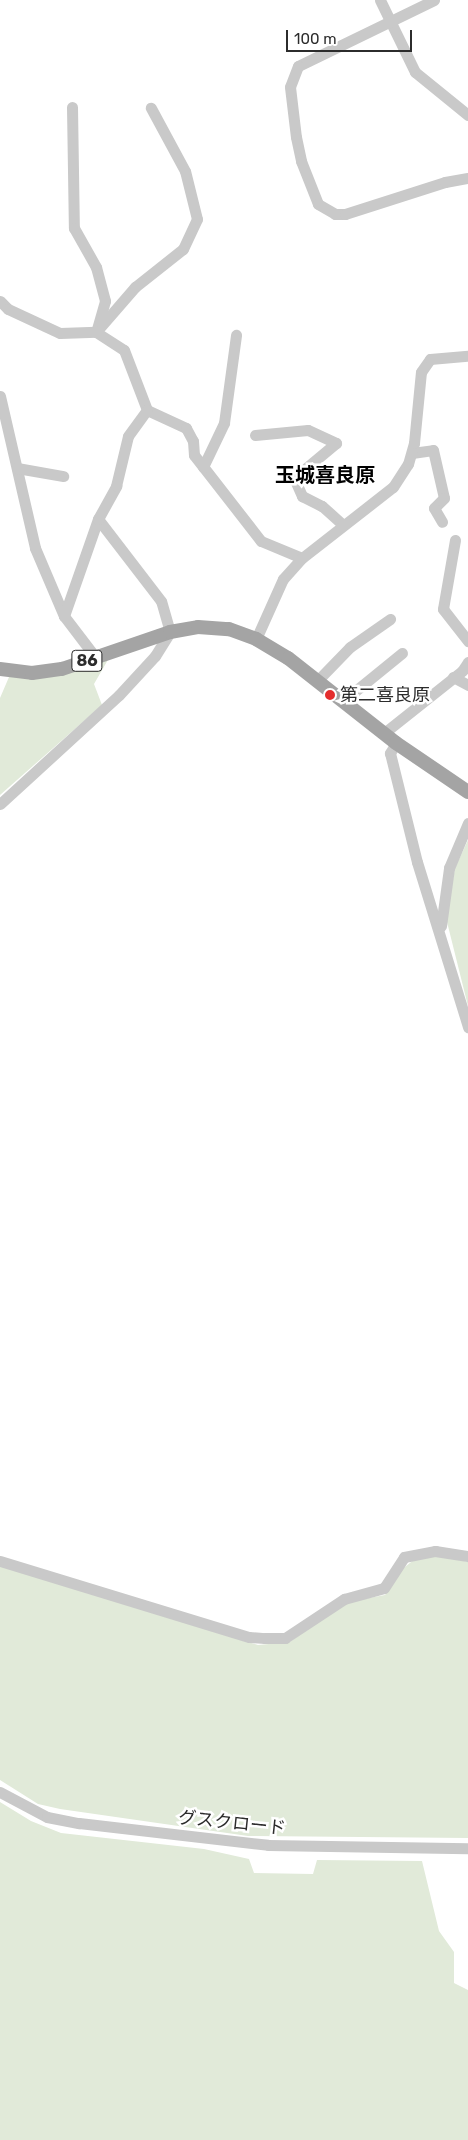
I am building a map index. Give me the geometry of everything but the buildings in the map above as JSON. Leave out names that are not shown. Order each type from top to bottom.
[{"type":"main road","name":"86","points":[[0,669],[46,671],[96,658],[170,632],[217,628],[256,639],[288,658],[396,743],[468,792]]},
{"type":"street","points":[[380,0],[415,72],[468,115]]},
{"type":"street","points":[[434,0],[298,66],[292,75],[290,87],[296,138],[301,161],[318,204],[335,214],[345,214],[437,184],[468,178]]},
{"type":"street","points":[[72,108],[74,228],[96,267],[104,301],[96,332]]},
{"type":"street","points":[[96,332],[134,287],[183,249],[197,219],[185,171],[151,108]]},
{"type":"street","points":[[0,301],[8,309],[60,333],[96,332],[124,350],[147,410],[186,428],[193,441],[194,455],[261,541],[302,558]]},
{"type":"street","points":[[203,466],[224,423],[236,335]]},
{"type":"street","points":[[256,639],[283,579],[302,558],[393,487],[408,464],[412,453],[421,372],[430,359],[468,356]]},
{"type":"street","points":[[0,396],[35,548],[64,616],[96,658]]},
{"type":"street","points":[[64,616],[98,518],[116,486],[128,436],[147,410]]},
{"type":"street","points":[[255,435],[308,430],[336,442],[294,478],[302,496],[322,506],[343,525]]},
{"type":"street","points":[[412,453],[433,450],[444,498],[434,508],[442,522]]},
{"type":"street","points":[[17,468],[63,476]]},
{"type":"street","points":[[0,804],[120,695],[155,656],[170,632],[161,601],[98,518]]},
{"type":"street","points":[[455,540],[443,609],[468,641]]},
{"type":"street","points":[[317,681],[350,648],[390,619]]},
{"type":"street","points":[[343,701],[402,653]]},
{"type":"street","points":[[384,733],[453,677],[468,662]]},
{"type":"street","points":[[453,677],[468,685]]},
{"type":"street","points":[[396,743],[390,753],[418,862],[468,1027]]},
{"type":"street","points":[[440,930],[449,868],[468,824]]},
{"type":"street","points":[[0,1561],[249,1637],[285,1638],[344,1599],[376,1592],[384,1588],[404,1557],[435,1551],[468,1556]]},
{"type":"street","name":"グスクロード","points":[[0,1792],[47,1817],[79,1824],[268,1846],[468,1848]]},
{"type":"green space","points":[[109,658],[94,684],[102,705],[0,795],[0,698],[9,677],[60,675]]},
{"type":"green space","points":[[468,840],[468,1006],[446,918],[455,868]]},
{"type":"green space","points":[[441,1556],[468,1562],[468,1838],[248,1836],[60,1809],[38,1804],[0,1780],[0,1566],[258,1645],[290,1642],[342,1603],[385,1595],[400,1571],[416,1558]]},
{"type":"green space","points":[[0,1802],[31,1821],[61,1833],[204,1849],[249,1859],[254,1873],[313,1874],[317,1860],[422,1861],[439,1931],[454,1952],[454,1983],[468,1990],[468,2140],[0,2140]]},
{"type":"place","name":"第二喜良原","points":[[330,695]]},
{"type":"district","name":"玉城喜良原","points":[[325,475]]}]
